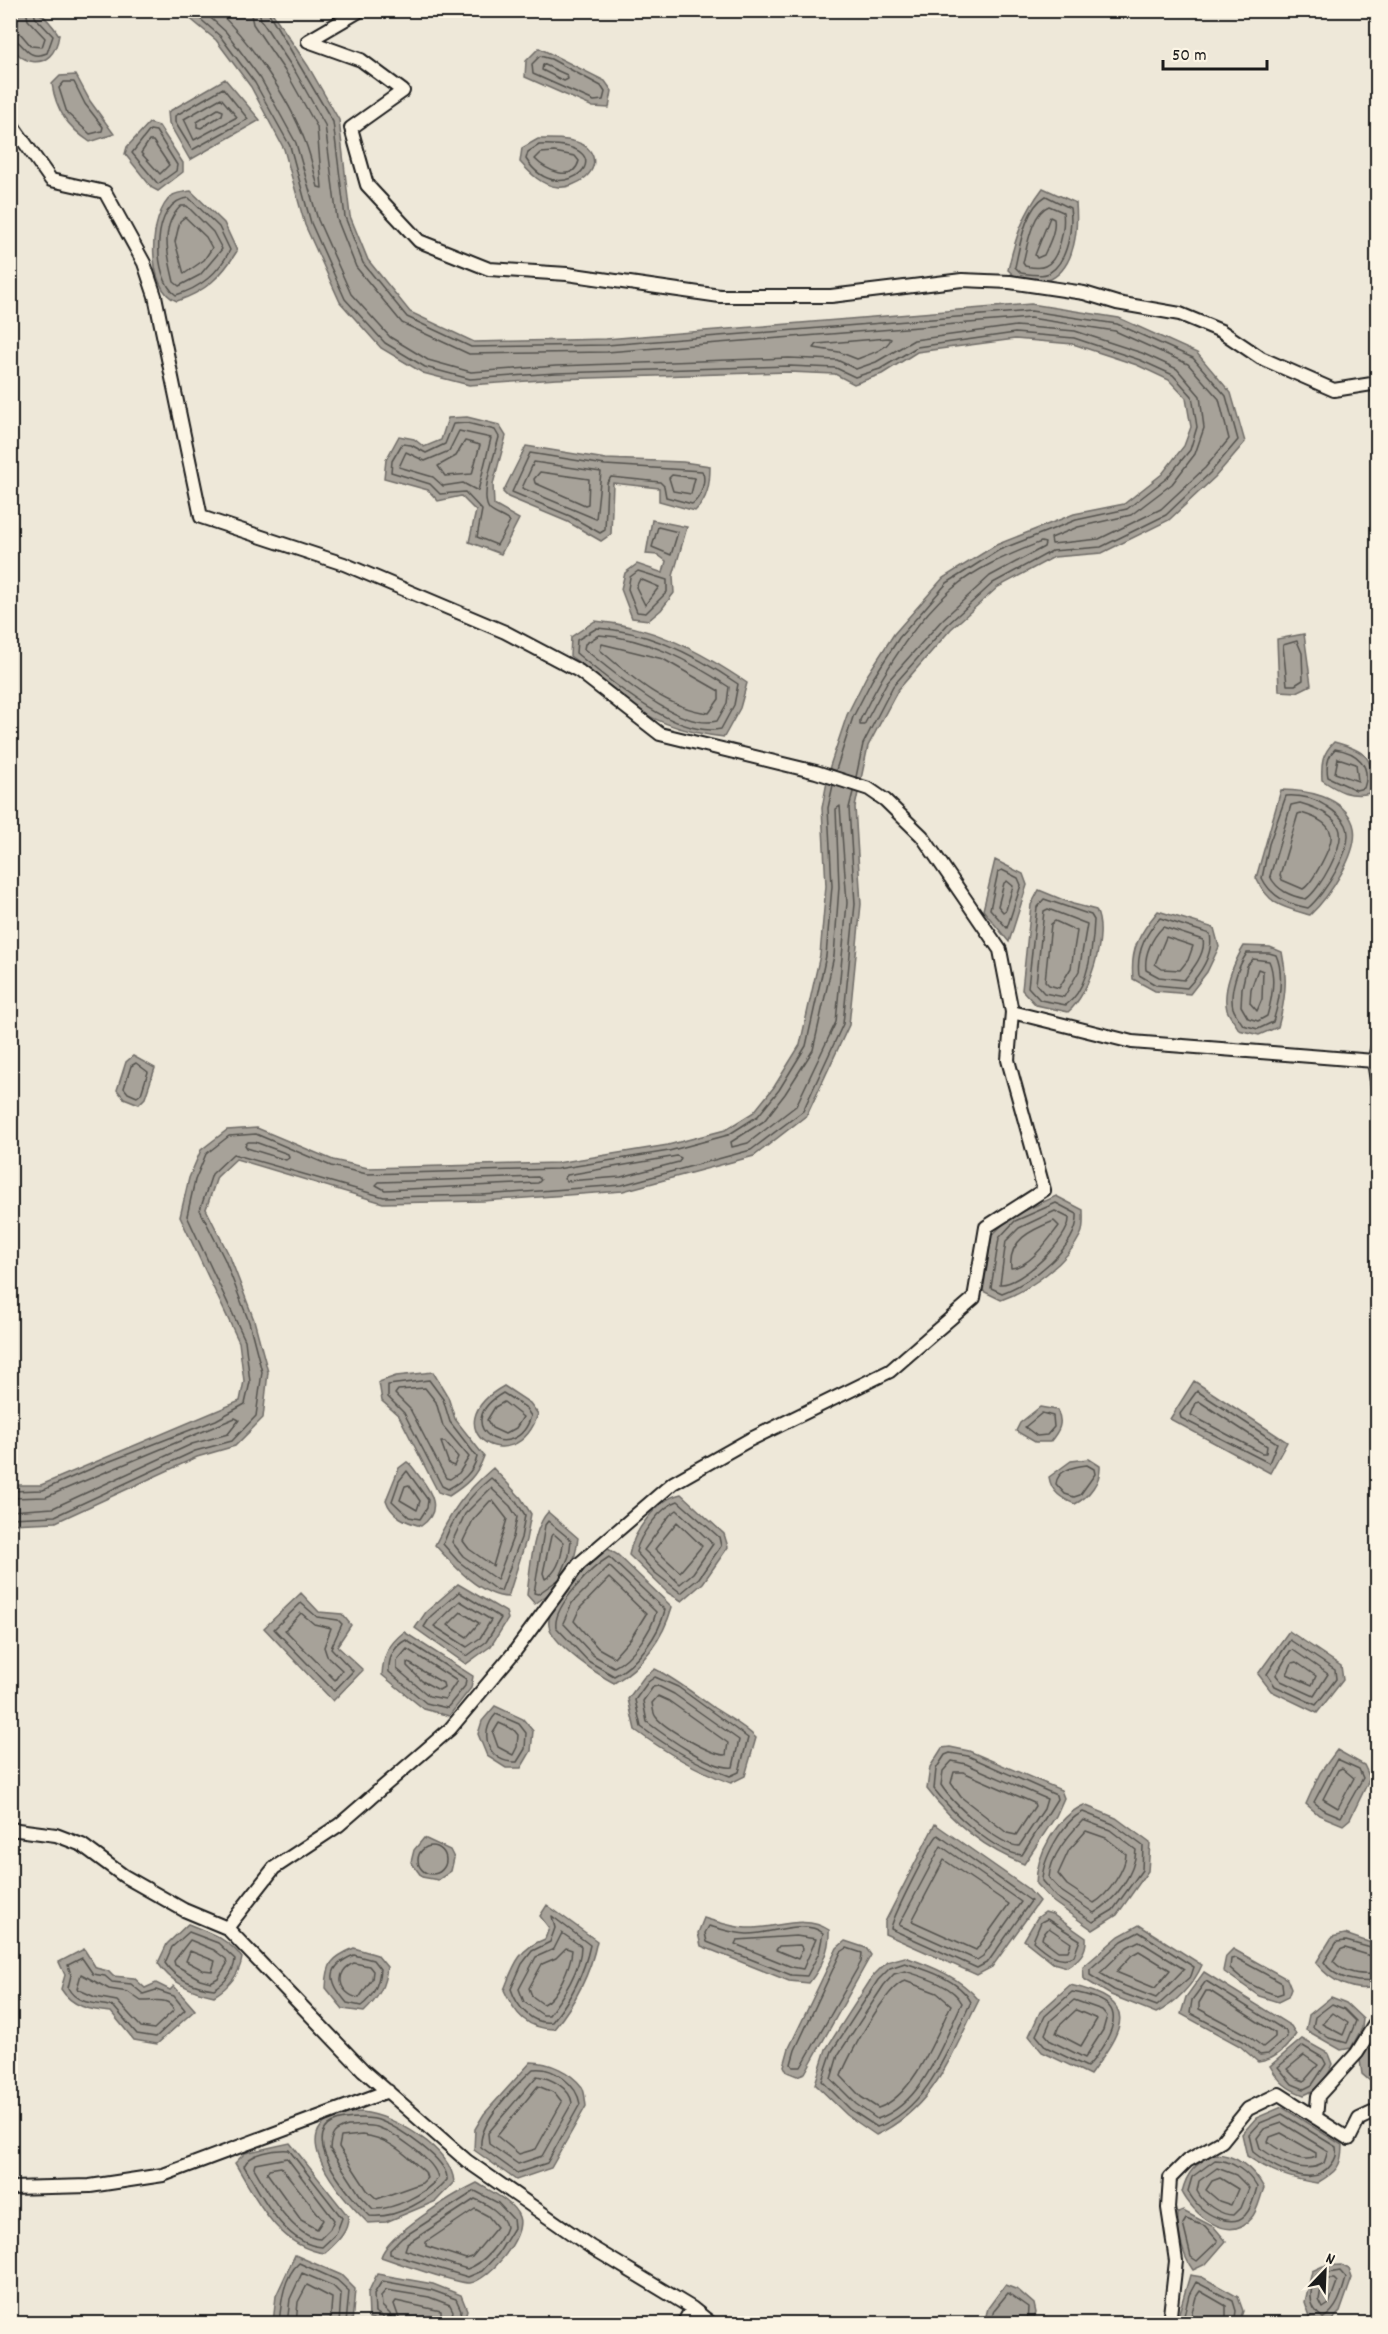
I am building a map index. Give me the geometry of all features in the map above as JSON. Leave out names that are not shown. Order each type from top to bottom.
[{"type":"street","points":[[361,10],[308,41],[361,60],[403,91],[351,128],[367,185],[419,241],[489,270],[567,274],[720,296],[831,296],[962,280],[1010,282],[1084,293],[1117,303],[1180,314],[1221,331],[1261,358],[1334,390],[1377,384]]},
{"type":"street","points":[[10,123],[51,180],[105,192],[144,263],[155,297],[201,517],[344,564],[505,632],[579,671],[660,734],[816,772],[869,789],[885,800],[922,836],[1000,950],[1012,1012],[1008,1060],[1044,1190],[986,1227],[975,1298],[890,1371],[749,1440],[673,1483],[579,1564],[514,1651],[450,1729],[339,1826],[274,1868],[227,1928]]},
{"type":"street","points":[[1012,1012],[1132,1042],[1374,1061]]},
{"type":"street","points":[[1377,1046],[1374,1061],[1377,1088]]},
{"type":"street","points":[[10,1829],[56,1835],[82,1845],[124,1876],[184,1910],[227,1928],[363,2070],[467,2161],[591,2247],[692,2308],[712,2324]]},
{"type":"street","points":[[1316,2118],[1318,2096],[1357,2053],[1377,2019]]},
{"type":"street","points":[[10,2188],[90,2186],[163,2175],[388,2091]]},
{"type":"street","points":[[1169,2324],[1176,2261],[1168,2208],[1170,2178],[1186,2161],[1222,2141],[1248,2109],[1279,2094],[1349,2139],[1359,2119],[1372,2113],[1377,2115]]},
{"type":"street","points":[[683,2324],[692,2308]]},
{"type":"water","points":[[11,10],[34,12],[49,21],[59,35],[50,56],[42,61],[34,62],[26,60],[13,48],[10,39]]},
{"type":"water","points":[[181,11],[271,11],[308,66],[339,120],[350,216],[368,260],[410,312],[474,342],[606,339],[1031,304],[1119,318],[1197,353],[1231,393],[1245,442],[1215,477],[1169,520],[1102,553],[1054,557],[998,587],[951,629],[898,690],[868,746],[855,807],[861,904],[849,1025],[807,1115],[754,1156],[623,1191],[483,1201],[383,1203],[236,1159],[217,1177],[206,1209],[230,1257],[254,1320],[268,1372],[263,1418],[235,1446],[197,1457],[56,1522],[11,1524],[11,1485],[41,1485],[240,1401],[244,1381],[239,1342],[180,1217],[189,1178],[201,1150],[227,1130],[257,1128],[333,1160],[368,1168],[557,1163],[668,1145],[725,1130],[754,1112],[774,1087],[800,1045],[820,955],[826,886],[822,808],[830,766],[847,715],[866,677],[894,634],[943,578],[996,545],[1074,514],[1124,504],[1162,474],[1184,446],[1191,427],[1186,398],[1169,380],[1137,365],[1073,344],[1015,339],[917,352],[882,374],[854,384],[835,374],[789,372],[557,379],[469,385],[423,373],[381,348],[340,302],[305,225],[284,149],[251,87],[216,40]]},
{"type":"water","points":[[539,48],[605,81],[612,91],[609,108],[593,107],[525,77],[526,61]]},
{"type":"water","points":[[76,75],[90,101],[114,134],[90,142],[64,118],[52,84],[60,76]]},
{"type":"water","points":[[225,79],[260,120],[190,160],[169,123],[168,112]]},
{"type":"water","points":[[149,123],[159,126],[183,163],[183,172],[158,191],[152,188],[125,154],[127,147]]},
{"type":"water","points":[[538,139],[573,141],[586,146],[593,158],[591,172],[579,182],[565,187],[542,182],[520,162],[522,148]]},
{"type":"water","points":[[1043,188],[1076,203],[1074,245],[1066,265],[1051,279],[1039,281],[1018,279],[1008,270],[1014,248],[1025,217]]},
{"type":"water","points":[[191,191],[224,223],[237,251],[212,282],[196,293],[177,301],[167,294],[155,268],[155,234],[158,218],[164,205],[173,195]]},
{"type":"water","points":[[467,417],[499,425],[506,436],[493,484],[494,505],[519,519],[501,554],[469,542],[476,511],[461,496],[438,501],[428,490],[384,478],[386,460],[399,436],[414,439],[424,447],[441,440],[448,418]]},
{"type":"water","points":[[526,446],[606,459],[683,462],[710,466],[707,490],[703,501],[695,511],[659,501],[659,488],[613,483],[611,534],[601,541],[568,522],[508,497],[503,492]]},
{"type":"water","points":[[652,520],[687,527],[673,576],[674,593],[661,610],[649,620],[632,618],[621,589],[625,573],[637,564],[663,573],[666,561],[658,555],[646,554]]},
{"type":"water","points":[[595,621],[637,628],[656,634],[694,651],[747,683],[740,708],[724,737],[682,729],[643,713],[570,656],[571,637]]},
{"type":"water","points":[[1304,634],[1311,685],[1297,692],[1279,691],[1277,639]]},
{"type":"water","points":[[1334,742],[1354,749],[1366,757],[1372,771],[1370,793],[1357,795],[1345,792],[1322,780],[1323,760]]},
{"type":"water","points":[[1281,790],[1301,791],[1323,796],[1341,807],[1353,824],[1353,847],[1342,873],[1326,897],[1310,915],[1277,904],[1266,894],[1256,878]]},
{"type":"water","points":[[995,860],[1023,874],[1027,885],[1009,942],[983,910]]},
{"type":"water","points":[[1039,890],[1073,904],[1096,910],[1099,921],[1098,949],[1090,979],[1076,1004],[1068,1012],[1036,1005],[1022,990],[1031,905]]},
{"type":"water","points":[[1158,911],[1214,928],[1219,947],[1207,972],[1190,994],[1155,991],[1133,979],[1132,968],[1137,942]]},
{"type":"water","points":[[1244,946],[1270,947],[1282,952],[1284,962],[1285,990],[1278,1027],[1259,1035],[1239,1030],[1227,1010],[1228,985],[1236,960]]},
{"type":"water","points":[[133,1056],[155,1068],[145,1098],[139,1104],[124,1098],[117,1090],[126,1062]]},
{"type":"water","points":[[1056,1196],[1083,1210],[1082,1232],[1067,1255],[1036,1282],[1001,1300],[983,1291],[992,1235],[1011,1217]]},
{"type":"water","points":[[433,1372],[448,1397],[455,1419],[484,1456],[470,1479],[449,1496],[438,1492],[399,1416],[382,1401],[379,1382],[396,1376]]},
{"type":"water","points":[[1194,1381],[1287,1442],[1270,1473],[1170,1419]]},
{"type":"water","points":[[504,1386],[530,1403],[538,1414],[527,1435],[513,1445],[498,1447],[485,1442],[476,1431],[475,1418],[483,1402]]},
{"type":"water","points":[[1040,1407],[1057,1410],[1059,1415],[1060,1427],[1050,1442],[1035,1442],[1016,1431],[1020,1423]]},
{"type":"water","points":[[1089,1459],[1100,1466],[1100,1472],[1089,1493],[1075,1504],[1058,1494],[1052,1487],[1049,1477],[1071,1461]]},
{"type":"water","points":[[407,1462],[424,1482],[433,1501],[432,1514],[421,1526],[400,1518],[391,1510],[386,1500],[399,1468]]},
{"type":"water","points":[[493,1468],[521,1498],[531,1514],[526,1540],[508,1597],[487,1591],[477,1585],[435,1545],[447,1521],[460,1503]]},
{"type":"water","points":[[681,1494],[724,1534],[728,1547],[703,1583],[682,1601],[668,1593],[629,1555],[635,1536],[655,1509],[663,1502]]},
{"type":"water","points":[[548,1512],[578,1538],[573,1561],[566,1577],[554,1590],[535,1604],[527,1595],[531,1563],[538,1529]]},
{"type":"water","points":[[608,1549],[618,1555],[672,1607],[663,1630],[650,1651],[634,1669],[614,1683],[569,1652],[554,1636],[549,1620],[560,1597],[591,1563]]},
{"type":"water","points":[[458,1584],[506,1612],[508,1619],[491,1646],[466,1664],[415,1628],[426,1612]]},
{"type":"water","points":[[301,1593],[319,1612],[342,1614],[351,1625],[337,1646],[363,1670],[333,1701],[264,1628]]},
{"type":"water","points":[[1289,1631],[1341,1666],[1343,1680],[1317,1713],[1271,1691],[1258,1674]]},
{"type":"water","points":[[404,1632],[473,1676],[471,1688],[449,1716],[424,1709],[382,1675],[388,1651],[394,1641]]},
{"type":"water","points":[[655,1669],[741,1725],[756,1738],[745,1776],[731,1783],[718,1778],[681,1760],[635,1730],[628,1699],[644,1677]]},
{"type":"water","points":[[495,1706],[523,1719],[533,1731],[531,1751],[521,1768],[506,1768],[487,1756],[478,1734],[482,1721]]},
{"type":"water","points":[[950,1747],[969,1751],[1061,1790],[1064,1798],[1056,1816],[1024,1864],[996,1851],[971,1834],[927,1789],[930,1767],[942,1748]]},
{"type":"water","points":[[1337,1750],[1364,1765],[1370,1778],[1350,1819],[1343,1825],[1319,1815],[1306,1804],[1320,1773]]},
{"type":"water","points":[[1084,1805],[1116,1818],[1150,1843],[1148,1871],[1117,1915],[1093,1930],[1052,1901],[1036,1884],[1040,1861],[1050,1838],[1065,1818]]},
{"type":"water","points":[[935,1824],[1028,1889],[1039,1901],[992,1967],[977,1975],[885,1934],[885,1922]]},
{"type":"water","points":[[424,1838],[450,1850],[454,1858],[451,1871],[438,1880],[422,1877],[411,1862],[414,1850]]},
{"type":"water","points":[[547,1905],[597,1941],[581,1988],[554,2029],[529,2023],[518,2013],[504,1990],[518,1959],[529,1948],[545,1939],[549,1928],[540,1916]]},
{"type":"water","points":[[1045,1912],[1052,1914],[1086,1938],[1081,1955],[1067,1967],[1053,1963],[1024,1940],[1037,1918]]},
{"type":"water","points":[[704,1918],[746,1928],[799,1922],[819,1925],[829,1930],[826,1952],[821,1965],[809,1983],[789,1981],[701,1946],[698,1933]]},
{"type":"water","points":[[188,1924],[224,1941],[242,1958],[233,1980],[214,1996],[197,1992],[175,1981],[158,1963],[167,1944]]},
{"type":"water","points":[[1139,1925],[1202,1965],[1183,1993],[1156,2013],[1111,1995],[1084,1979],[1083,1967],[1119,1936]]},
{"type":"water","points":[[1345,1934],[1377,1945],[1377,1986],[1360,1988],[1344,1984],[1328,1975],[1316,1963],[1332,1937]]},
{"type":"water","points":[[845,1941],[866,1948],[871,1955],[805,2073],[797,2076],[787,2072],[784,2066],[789,2048],[837,1948]]},
{"type":"water","points":[[354,1948],[377,1955],[387,1967],[380,1992],[364,2012],[343,2009],[326,1988],[332,1962]]},
{"type":"water","points":[[84,1949],[96,1968],[108,1971],[113,1976],[134,1978],[145,1988],[156,1983],[170,1990],[174,1986],[195,2010],[157,2044],[134,2040],[111,2012],[76,2004],[61,1989],[65,1975],[59,1962]]},
{"type":"water","points":[[1233,1949],[1287,1979],[1291,1989],[1288,1997],[1278,2002],[1259,1996],[1223,1971],[1226,1956]]},
{"type":"water","points":[[905,1957],[945,1974],[963,1985],[979,2000],[950,2060],[927,2094],[913,2110],[876,2135],[847,2115],[815,2084],[826,2049],[873,1976],[887,1962]]},
{"type":"water","points":[[1204,1972],[1291,2026],[1296,2034],[1289,2044],[1275,2056],[1258,2062],[1240,2046],[1181,2014],[1186,1997]]},
{"type":"water","points":[[1070,1985],[1108,1999],[1117,2008],[1120,2018],[1118,2030],[1090,2075],[1042,2052],[1029,2036],[1040,2012]]},
{"type":"water","points":[[1331,1997],[1346,2003],[1363,2019],[1362,2028],[1351,2048],[1341,2050],[1306,2030],[1309,2015]]},
{"type":"water","points":[[1377,2037],[1377,2087],[1362,2074],[1360,2060]]},
{"type":"water","points":[[1302,2039],[1329,2054],[1333,2064],[1322,2083],[1304,2095],[1284,2084],[1270,2066]]},
{"type":"water","points":[[531,2062],[552,2066],[566,2072],[583,2089],[586,2106],[551,2168],[516,2180],[474,2150],[475,2129],[484,2114]]},
{"type":"water","points":[[1282,2107],[1342,2145],[1341,2159],[1337,2168],[1317,2183],[1280,2174],[1247,2156],[1242,2134],[1256,2118]]},
{"type":"water","points":[[362,2112],[389,2119],[404,2127],[418,2135],[443,2157],[454,2182],[436,2201],[386,2222],[368,2223],[355,2209],[328,2175],[319,2157],[316,2141],[321,2127],[335,2117]]},
{"type":"water","points":[[290,2143],[348,2216],[344,2232],[325,2253],[294,2242],[282,2232],[251,2192],[235,2163],[245,2153]]},
{"type":"water","points":[[1214,2154],[1230,2157],[1244,2164],[1264,2188],[1255,2212],[1242,2226],[1222,2227],[1212,2223],[1194,2209],[1182,2192],[1186,2179],[1193,2169]]},
{"type":"water","points":[[477,2183],[512,2206],[519,2217],[520,2225],[512,2246],[487,2274],[470,2283],[463,2282],[381,2257],[395,2238],[408,2227],[438,2205]]},
{"type":"water","points":[[1183,2211],[1214,2227],[1226,2241],[1206,2264],[1193,2270],[1183,2250],[1179,2235],[1178,2213]]},
{"type":"water","points":[[295,2255],[341,2275],[355,2289],[352,2323],[273,2323],[276,2296]]},
{"type":"water","points":[[1341,2265],[1349,2269],[1352,2278],[1340,2312],[1329,2323],[1311,2319],[1305,2302],[1312,2271],[1323,2266]]},
{"type":"water","points":[[377,2274],[433,2284],[461,2295],[467,2310],[463,2323],[387,2323],[369,2318],[368,2293]]},
{"type":"water","points":[[1190,2275],[1202,2277],[1238,2297],[1243,2311],[1239,2323],[1176,2323]]},
{"type":"water","points":[[1005,2285],[1018,2290],[1034,2304],[1036,2313],[1032,2323],[984,2323],[988,2308]]}]
